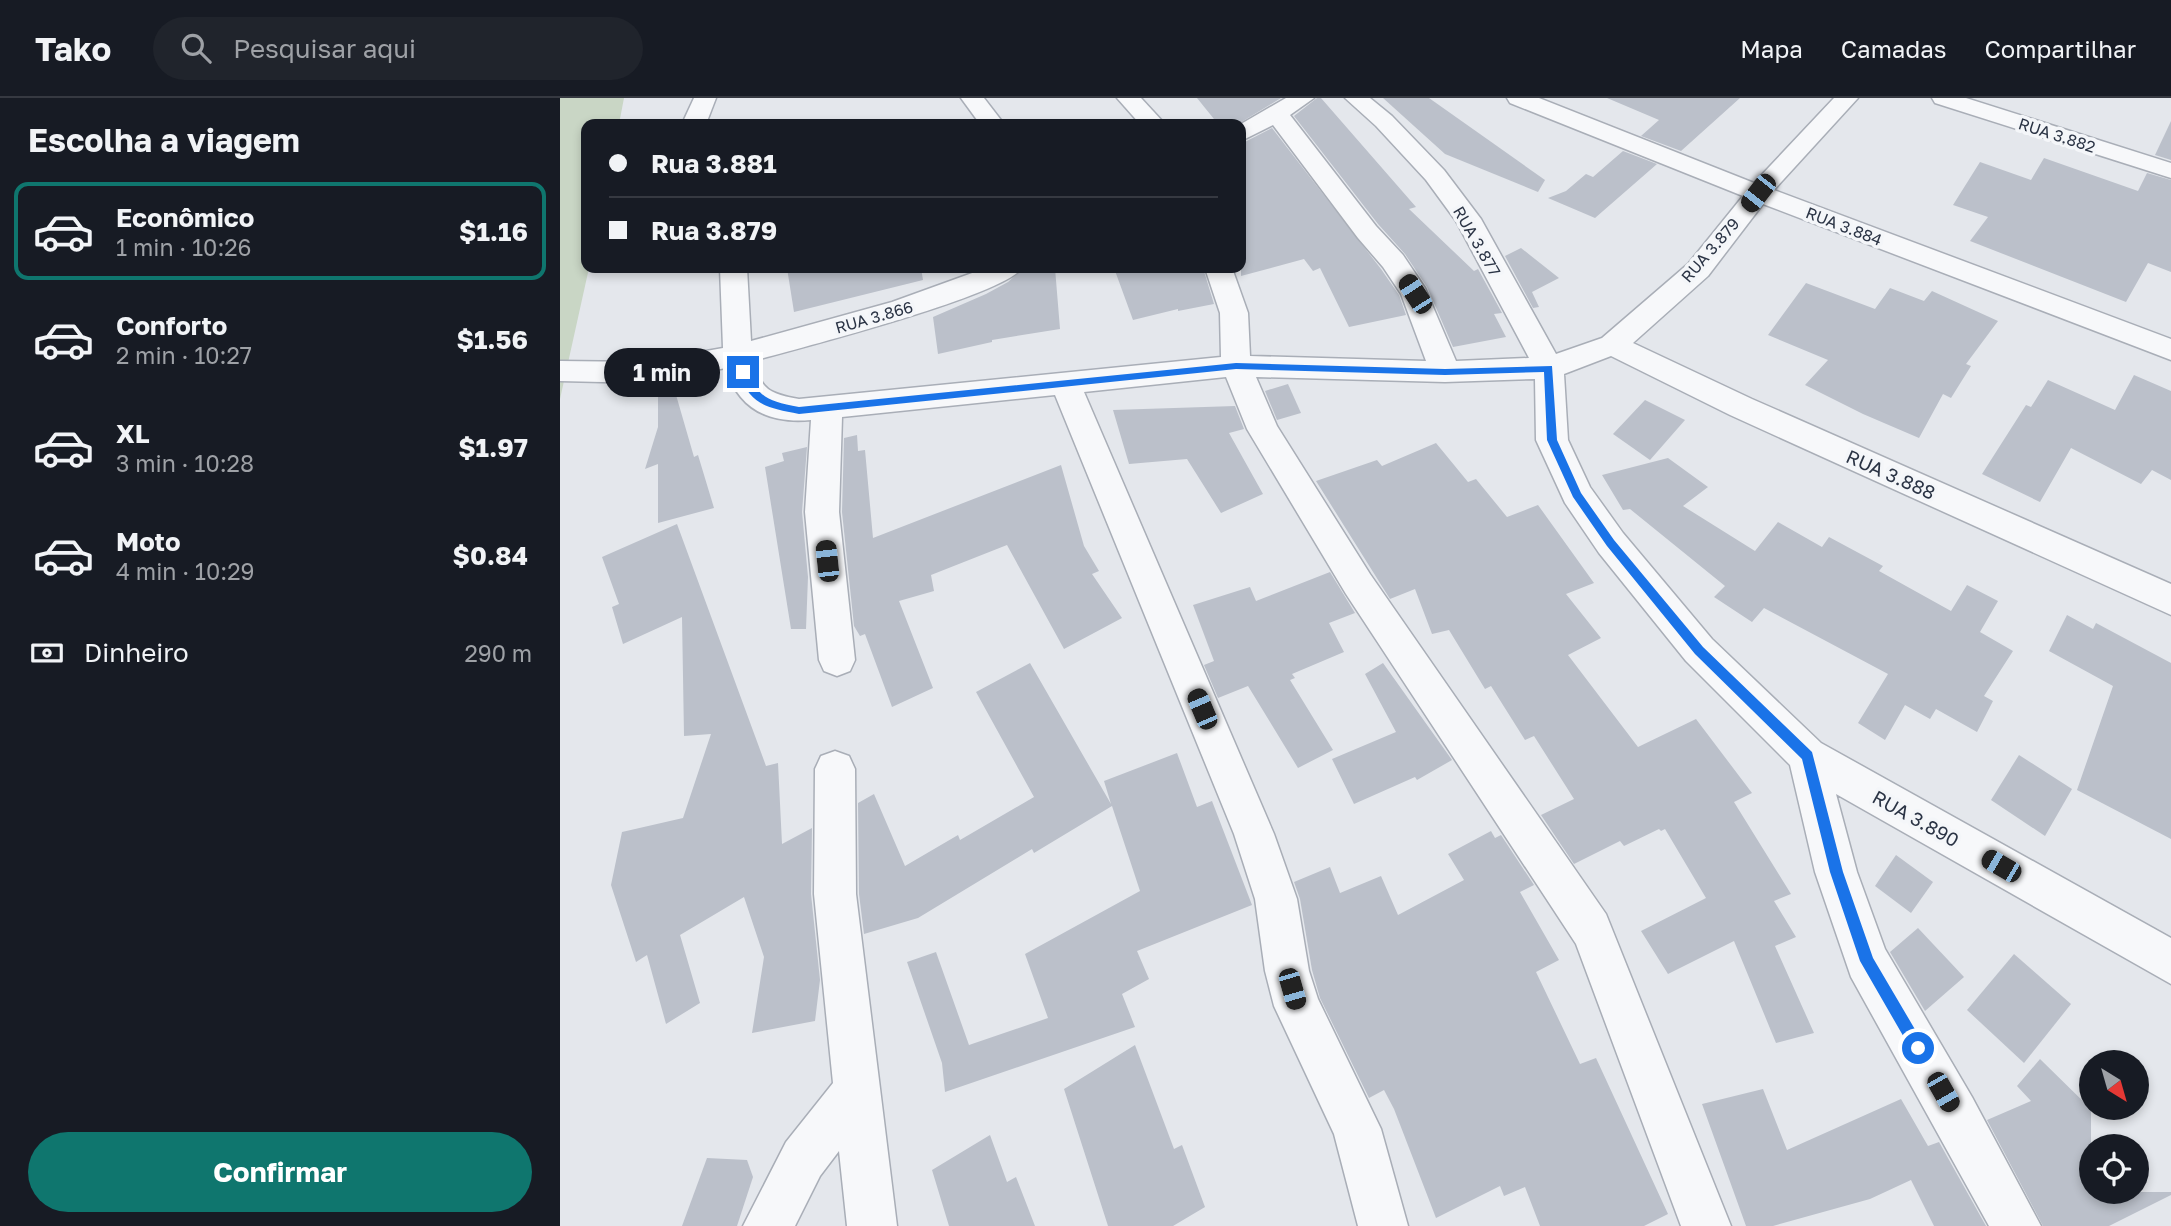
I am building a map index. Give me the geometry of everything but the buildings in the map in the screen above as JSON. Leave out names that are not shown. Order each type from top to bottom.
[{"type":"street","points":[[696,119],[705,98]]},
{"type":"street","points":[[972,98],[988,119]]},
{"type":"street","points":[[1128,98],[1148,119]]},
{"type":"street","points":[[1246,131],[1303,98]]},
{"type":"street","name":"RUA 3.877","points":[[1356,98],[1384,121],[1435,175],[1468,219],[1549,368]]},
{"type":"street","name":"RUA 3.884","points":[[1518,98],[1758,193],[2171,350]]},
{"type":"street","name":"RUA 3.879","points":[[736,354],[750,390],[767,404],[799,410],[1236,366],[1445,372],[1549,368],[1612,345],[1698,270],[1758,193],[1847,98]]},
{"type":"street","name":"RUA 3.882","points":[[1942,98],[2171,171]]},
{"type":"street","points":[[1278,115],[1367,232],[1393,261],[1415,294],[1445,372]]},
{"type":"street","points":[[734,273],[736,354]]},
{"type":"street","name":"RUA 3.866","points":[[560,371],[645,372],[736,354],[923,303],[998,273]]},
{"type":"street","points":[[1220,273],[1234,313],[1236,366],[1263,429],[1358,583],[1591,929],[1706,1226]]},
{"type":"street","name":"RUA 3.888","points":[[1612,345],[1753,412],[2171,600]]},
{"type":"street","points":[[1549,368],[1552,440],[1577,495],[1611,543],[1699,650],[1807,756],[1836,872],[1867,961],[2016,1226]]},
{"type":"street","points":[[1066,385],[1254,834],[1276,899],[1287,971],[1297,1006],[1356,1129],[1383,1226]]},
{"type":"street","points":[[827,408],[822,512],[836,660]]},
{"type":"street","name":"RUA 3.890","points":[[1807,756],[2171,962]]},
{"type":"street","points":[[835,769],[835,894],[872,1226]]},
{"type":"street","points":[[768,1226],[803,1159],[857,1090]]},
{"type":"green space","points":[[560,98],[624,98],[620,119],[581,119],[581,273],[588,273],[560,399]]},
{"type":"route","points":[[743,372],[750,390],[767,404],[799,410],[1236,366],[1445,372],[1549,368],[1552,440],[1577,495],[1611,543],[1699,650],[1807,756],[1836,872],[1867,961],[1918,1048]]}]
